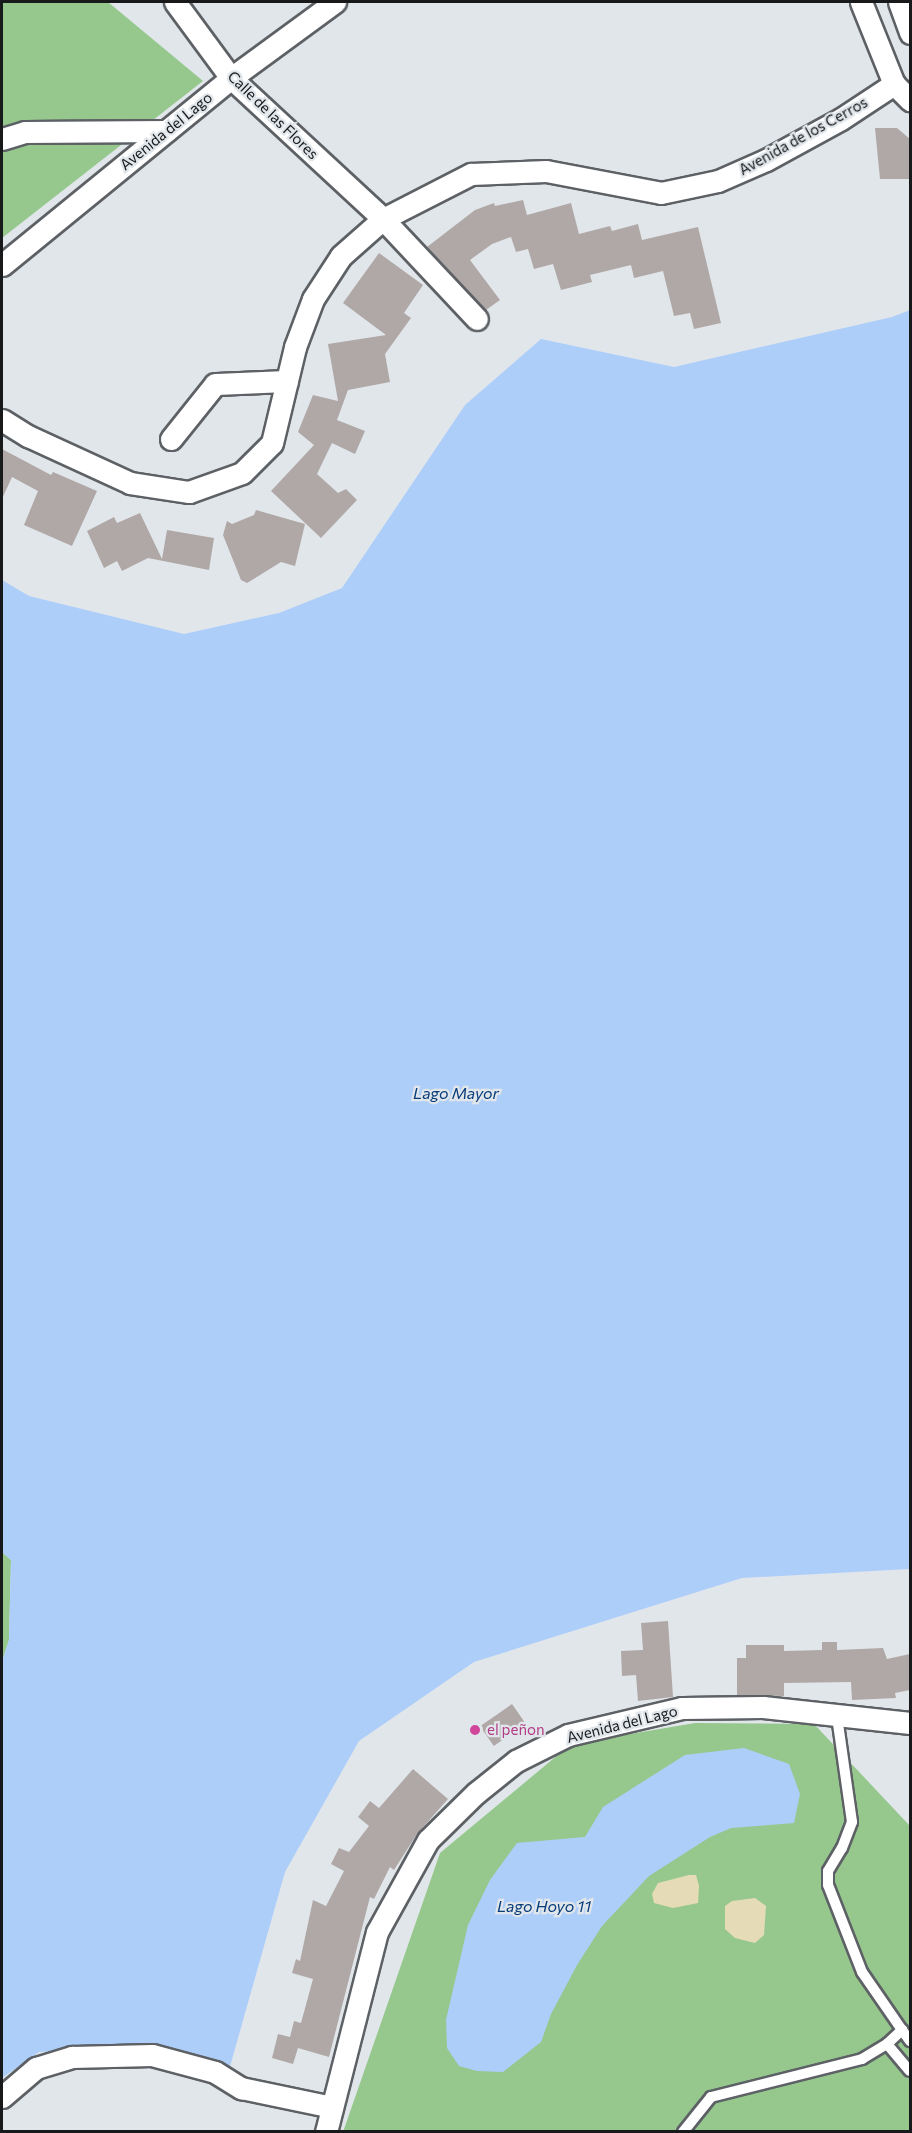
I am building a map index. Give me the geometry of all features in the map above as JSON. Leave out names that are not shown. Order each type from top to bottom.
[{"type":"street","name":"Calle de las Flores","points":[[175,2],[231,78],[383,219],[477,319]]},
{"type":"street","name":"Avenida del Lago","points":[[2,265],[231,78],[335,2]]},
{"type":"street","points":[[861,2],[894,84],[910,100]]},
{"type":"street","points":[[899,2],[910,33]]},
{"type":"street","name":"Avenida de los Cerros","points":[[2,420],[28,436],[130,483],[189,492],[242,473],[272,443],[295,346],[313,299],[341,256],[383,219],[471,174],[546,171],[661,193],[718,181],[775,155],[841,119],[894,84]]},
{"type":"street","points":[[2,139],[25,132],[166,131]]},
{"type":"street","points":[[171,439],[215,384],[287,381]]},
{"type":"street","name":"Avenida del Lago","points":[[326,2132],[377,1932],[428,1840],[476,1793],[516,1761],[568,1735],[682,1708],[764,1707],[837,1717],[910,1723]]},
{"type":"street","points":[[2,2097],[36,2068],[72,2057],[152,2055],[215,2072],[242,2088],[332,2107]]},
{"type":"lane","points":[[837,1717],[852,1822],[842,1848],[828,1871],[828,1885],[862,1972],[910,2041]]},
{"type":"lane","points":[[683,2132],[711,2097],[862,2059],[887,2044],[902,2030]]},
{"type":"lane","points":[[887,2044],[910,2071]]},
{"type":"green space","points":[[2,2],[108,2],[203,81],[2,238]]},
{"type":"green space","points":[[2,1552],[11,1560],[9,1640],[2,1662]]},
{"type":"green space","points":[[695,1723],[814,1724],[910,1826],[910,2131],[343,2132],[440,1853],[571,1744]]},
{"type":"sand","points":[[696,1875],[699,1886],[698,1903],[673,1908],[654,1903],[652,1894],[658,1883]]},
{"type":"sand","points":[[755,1898],[766,1906],[764,1935],[755,1943],[735,1938],[725,1929],[725,1906],[732,1901]]},
{"type":"water","name":"Lago Mayor","points":[[910,310],[910,1569],[742,1578],[474,1662],[359,1741],[285,1872],[229,2070],[135,2047],[39,2052],[2,2078],[2,1662],[9,1640],[11,1560],[2,1552],[2,580],[29,596],[184,634],[279,613],[342,588],[465,405],[541,339],[674,367],[892,317]]},
{"type":"water","name":"Lago Hoyo 11","points":[[744,1748],[789,1764],[800,1794],[794,1823],[731,1828],[710,1837],[649,1876],[602,1926],[577,1965],[551,2014],[541,2042],[503,2072],[477,2071],[459,2066],[447,2048],[446,2020],[468,1925],[490,1880],[517,1843],[585,1837],[603,1807],[685,1755]]},
{"type":"building","points":[[875,128],[897,128],[910,139],[910,179],[880,179]]},
{"type":"building","points":[[523,200],[527,215],[571,203],[579,234],[610,226],[612,231],[638,224],[642,240],[698,227],[721,323],[694,329],[690,313],[674,316],[663,271],[634,278],[631,265],[590,275],[592,282],[561,290],[553,264],[534,269],[528,249],[516,252],[511,237],[492,244],[470,260],[500,300],[486,310],[427,247],[475,210],[494,203],[495,206]]},
{"type":"building","points":[[379,253],[423,285],[404,313],[411,318],[385,354],[390,382],[348,390],[337,420],[365,431],[355,454],[332,443],[317,474],[338,493],[346,489],[357,500],[321,538],[271,491],[314,445],[298,432],[313,395],[338,401],[328,344],[386,335],[343,303]]},
{"type":"building","points":[[2,449],[51,475],[53,472],[97,491],[72,546],[24,525],[38,491],[12,477],[2,499]]},
{"type":"building","points":[[256,510],[305,524],[295,566],[281,562],[247,583],[241,580],[223,535],[227,521],[232,524],[254,515]]},
{"type":"building","points":[[140,513],[162,559],[167,530],[214,538],[209,570],[148,558],[122,571],[117,561],[104,568],[87,531],[114,517],[117,523]]},
{"type":"building","points":[[668,1621],[673,1697],[638,1701],[636,1675],[622,1676],[621,1651],[643,1650],[641,1623]]},
{"type":"building","points":[[822,1642],[837,1642],[837,1650],[883,1648],[887,1659],[910,1654],[910,1690],[895,1693],[896,1698],[852,1700],[851,1682],[784,1683],[784,1696],[737,1695],[737,1658],[746,1658],[746,1645],[784,1645],[784,1651],[822,1650]]},
{"type":"building","points":[[512,1704],[526,1724],[494,1746],[480,1726]]},
{"type":"building","points":[[413,1769],[448,1799],[417,1834],[394,1870],[390,1867],[374,1899],[370,1897],[329,2057],[298,2048],[293,2064],[272,2058],[278,2034],[290,2037],[294,2021],[301,2023],[313,1979],[292,1973],[296,1959],[300,1961],[313,1900],[326,1906],[344,1871],[331,1864],[339,1848],[349,1852],[369,1826],[358,1817],[370,1801],[379,1808]]},
{"type":"place","name":"el peñon","points":[[475,1730]]}]
